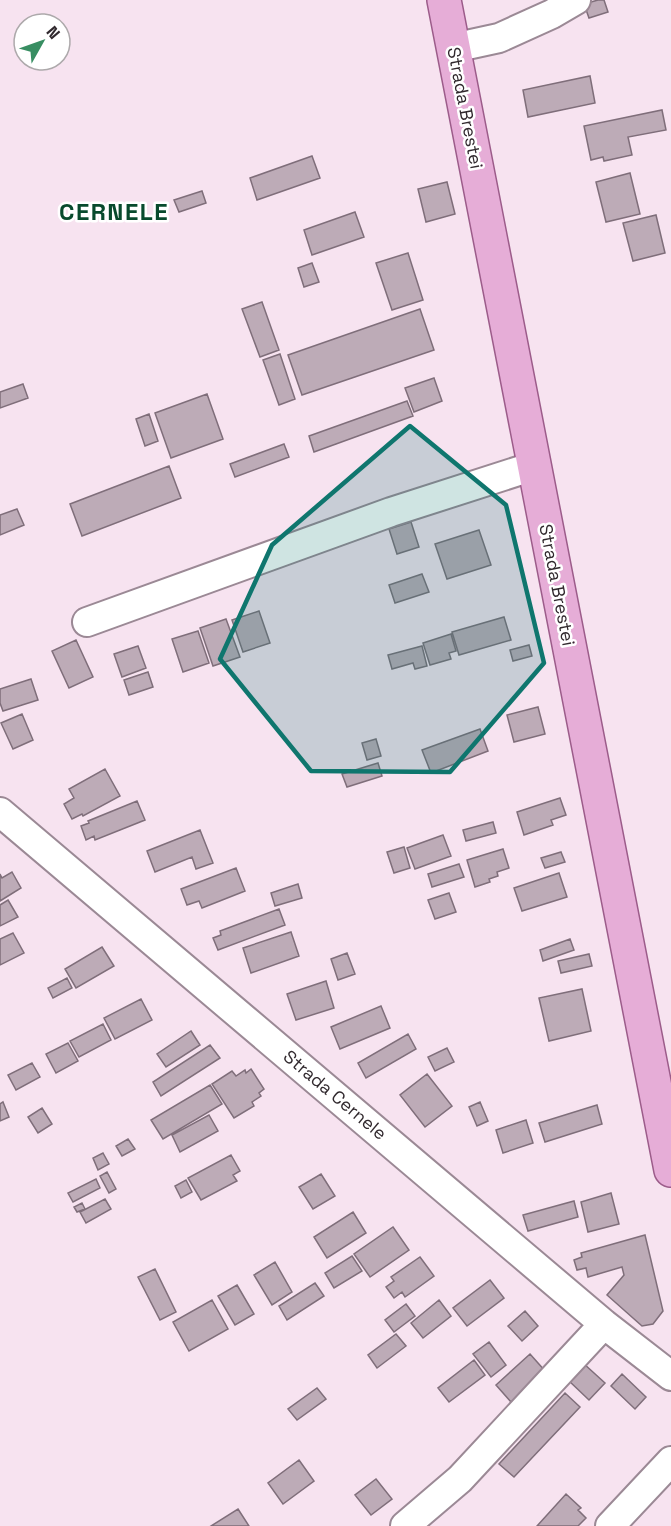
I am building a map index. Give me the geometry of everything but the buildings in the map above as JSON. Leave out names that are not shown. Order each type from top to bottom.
[{"type":"main road","name":"Strada Brestei","points":[[444,0],[671,1170]]},
{"type":"street","points":[[453,48],[499,38],[552,14],[576,0]]},
{"type":"street","points":[[87,621],[391,512],[534,466]]},
{"type":"street","name":"Strada Cernele","points":[[0,812],[604,1324],[671,1376]]},
{"type":"street","points":[[405,1526],[460,1479],[604,1324]]},
{"type":"street","points":[[610,1526],[671,1461]]},
{"type":"highlighted area","points":[[410,426],[506,505],[544,663],[450,772],[311,771],[220,659],[272,545]]},
{"type":"district","name":"CERNELE","points":[[114,212]]}]
